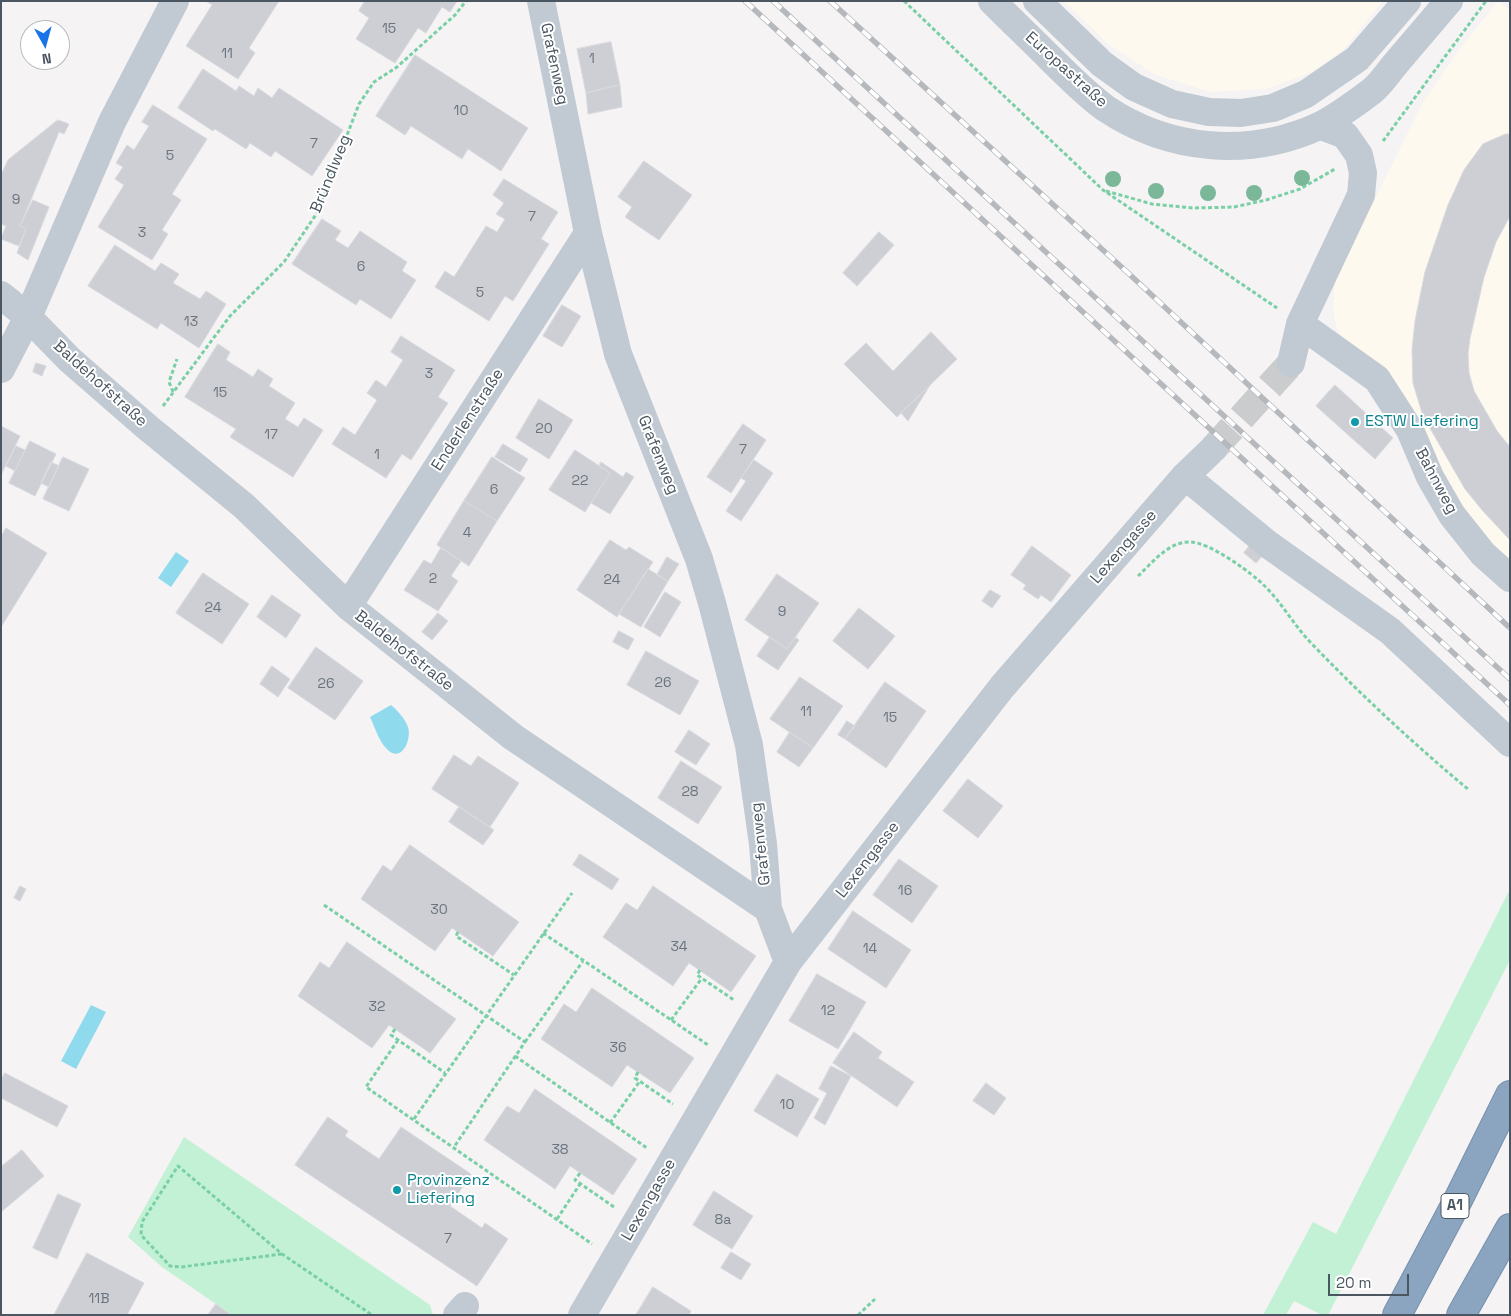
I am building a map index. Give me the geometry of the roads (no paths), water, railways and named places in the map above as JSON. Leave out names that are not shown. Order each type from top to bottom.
[{"type":"highway","name":"A1","points":[[1397,1315],[1458,1200],[1510,1095]]},
{"type":"highway","points":[[1461,1315],[1510,1228]]},
{"type":"street","points":[[1,369],[28,317],[112,122],[175,1]]},
{"type":"street","name":"Grafenweg","points":[[541,1],[588,234],[618,354],[699,559],[749,745],[763,844],[768,909]]},
{"type":"street","name":"Europastraße","points":[[992,1],[1079,87],[1126,120],[1162,136],[1212,146],[1242,146],[1286,138],[1321,126],[1374,90],[1449,1]]},
{"type":"street","name":"Europastraße","points":[[1037,1],[1102,64],[1134,87],[1172,104],[1209,112],[1242,113],[1273,108],[1306,94],[1357,59],[1407,1]]},
{"type":"street","points":[[1291,363],[1300,324],[1361,195],[1363,173],[1359,155],[1345,135],[1321,126]]},
{"type":"street","name":"Enderlenstraße","points":[[348,606],[588,234]]},
{"type":"street","name":"Baldehofstraße","points":[[1,294],[28,317],[70,360],[147,427],[244,506],[348,606],[513,736],[768,909]]},
{"type":"street","name":"Bahnweg","points":[[1300,324],[1378,379],[1410,430],[1430,477],[1452,515],[1483,554],[1510,578]]},
{"type":"street","name":"Lexengasse","points":[[582,1315],[788,962],[1002,687],[1186,476],[1213,448]]},
{"type":"street","points":[[1186,476],[1269,545],[1390,631],[1510,743]]},
{"type":"street","points":[[768,909],[788,962]]},
{"type":"water","points":[[176,552],[189,561],[171,587],[158,578]]},
{"type":"water","points":[[391,705],[405,721],[409,732],[407,744],[397,754],[392,753],[384,746],[370,717]]},
{"type":"water","points":[[91,1005],[106,1012],[76,1069],[61,1061]]},
{"type":"tunnel","points":[[1213,449],[1291,363]]},
{"type":"railway","points":[[745,1],[1510,705]]},
{"type":"railway","points":[[773,1],[1510,679]]},
{"type":"railway","points":[[830,1],[1127,272],[1510,628]]},
{"type":"place","name":"ESTW Liefering","points":[[1355,422]]},
{"type":"place","name":"Provinzenz Liefering","points":[[397,1190]]}]
